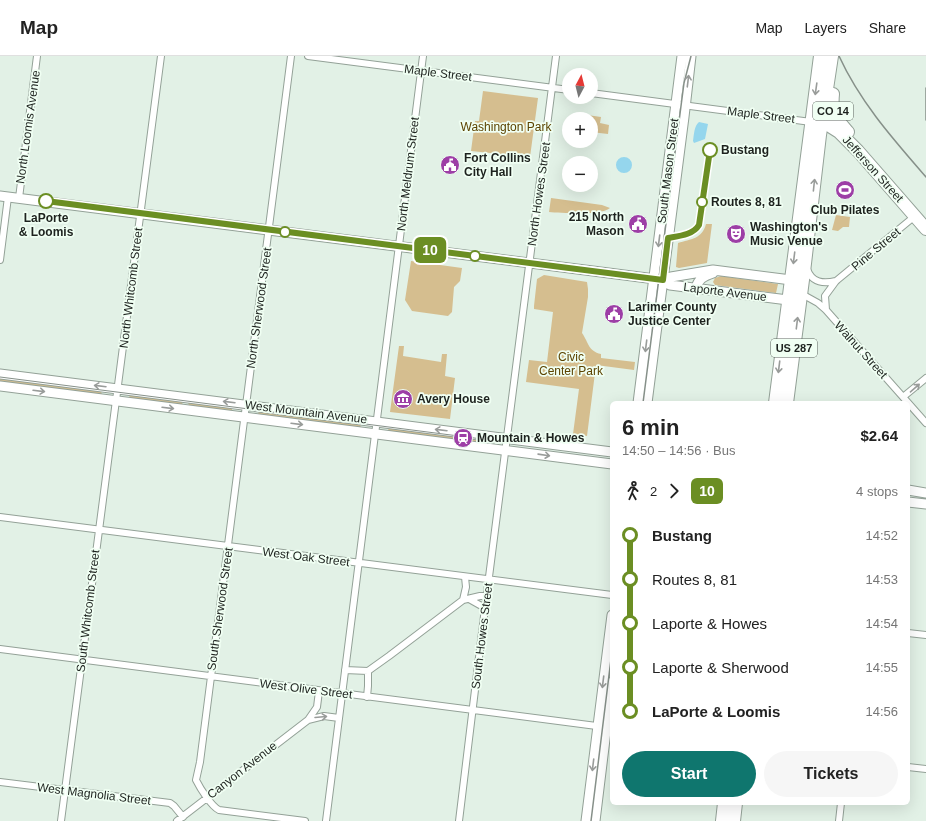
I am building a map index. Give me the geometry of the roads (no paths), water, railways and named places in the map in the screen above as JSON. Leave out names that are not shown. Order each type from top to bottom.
[{"type":"highway","name":"US 287","points":[[787,401],[805,266],[820,56]]},
{"type":"highway","name":"US 287","points":[[775,401],[788,300],[816,123],[832,60]]},
{"type":"highway","name":"CO 14","points":[[832,60],[834,82],[832,110],[838,121],[855,140],[858,151]]},
{"type":"highway","name":"Jefferson Street","points":[[816,123],[828,125],[836,129],[858,151],[926,229]]},
{"type":"highway","points":[[722,821],[724,805]]},
{"type":"highway","points":[[734,821],[736,805]]},
{"type":"street","name":"North Loomis Avenue","points":[[18,198],[37,56]]},
{"type":"street","name":"North Whitcomb Street","points":[[116,401],[161,56]]},
{"type":"street","name":"North Sherwood Street","points":[[244,417],[292,56]]},
{"type":"street","name":"Maple Street","points":[[308,56],[562,89]]},
{"type":"street","name":"North Meldrum Street","points":[[326,821],[423,56]]},
{"type":"street","name":"North Howes Street","points":[[506,450],[556,56]]},
{"type":"street","points":[[681,105],[682,56]]},
{"type":"street","points":[[647,401],[659,280],[681,105],[691,56]]},
{"type":"street","name":"Maple Street","points":[[598,94],[816,123]]},
{"type":"street","name":"North Loomis Avenue","points":[[0,260],[4,196]]},
{"type":"street","name":"Laporte Avenue","points":[[4,196],[659,280],[670,285],[788,300]]},
{"type":"street","name":"Pine Street","points":[[826,310],[826,296],[836,281],[915,216]]},
{"type":"street","points":[[805,266],[808,273],[814,280],[823,283],[836,281]]},
{"type":"street","name":"Laporte Avenue","points":[[659,280],[713,270],[791,280]]},
{"type":"street","points":[[696,288],[697,283],[701,278],[713,273],[734,275],[742,273]]},
{"type":"street","points":[[638,401],[659,280]]},
{"type":"street","points":[[788,300],[801,294],[791,280]]},
{"type":"street","name":"Walnut Street","points":[[801,294],[818,303],[826,310],[907,401]]},
{"type":"street","name":"West Mountain Avenue","points":[[0,374],[610,452]]},
{"type":"street","points":[[903,397],[926,378]]},
{"type":"street","name":"West Mountain Avenue","points":[[0,386],[610,464]]},
{"type":"street","name":"South Whitcomb Street","points":[[61,821],[116,401]]},
{"type":"street","name":"Walnut Street","points":[[910,405],[926,423]]},
{"type":"street","name":"South Sherwood Street","points":[[207,797],[196,780],[200,762],[244,417]]},
{"type":"street","name":"South Howes Street","points":[[459,821],[486,596],[506,450]]},
{"type":"street","points":[[910,490],[922,492]]},
{"type":"street","points":[[910,498],[922,492]]},
{"type":"street","points":[[910,501],[926,504]]},
{"type":"street","name":"West Oak Street","points":[[0,517],[610,595]]},
{"type":"street","points":[[465,577],[466,600]]},
{"type":"street","points":[[345,670],[368,671],[466,600],[486,596]]},
{"type":"street","points":[[466,600],[485,608]]},
{"type":"street","points":[[910,633],[926,635]]},
{"type":"street","points":[[586,821],[605,727],[610,647]]},
{"type":"street","name":"West Olive Street","points":[[0,649],[605,727]]},
{"type":"street","points":[[367,697],[368,671]]},
{"type":"street","name":"Canyon Avenue","points":[[177,821],[308,720],[317,707],[319,691]]},
{"type":"street","points":[[594,821],[610,695]]},
{"type":"street","name":"Canyon Avenue","points":[[308,720],[324,716],[339,718]]},
{"type":"street","points":[[910,767],[926,769]]},
{"type":"street","name":"West Magnolia Street","points":[[0,782],[170,803],[183,817]]},
{"type":"street","points":[[207,797],[219,810],[305,821]]},
{"type":"street","points":[[839,821],[842,805]]},
{"type":"water","points":[[699,122],[708,124],[705,139],[694,143],[694,131]]},
{"type":"water","points":[[621,157],[627,157],[632,162],[630,171],[627,173],[621,173],[616,168],[616,162]]},
{"type":"tram line","points":[[0,377],[482,439]]},
{"type":"railway","points":[[643,401],[684,83],[691,56]]},
{"type":"railway","points":[[839,56],[847,73],[878,120],[926,177]]},
{"type":"railway","points":[[926,88],[926,120]]},
{"type":"railway","points":[[591,821],[610,667]]},
{"type":"place","name":"Bustang","points":[[710,150]]},
{"type":"place","name":"Fort Collins City Hall","points":[[450,165]]},
{"type":"place","name":"Club Pilates","points":[[845,190]]},
{"type":"place","name":"LaPorte & Loomis","points":[[46,201]]},
{"type":"place","name":"Routes 8, 81","points":[[702,202]]},
{"type":"place","name":"215 North Mason","points":[[638,224]]},
{"type":"place","name":"Washington's Music Venue","points":[[736,234]]},
{"type":"place","name":"Larimer County Justice Center","points":[[614,314]]},
{"type":"place","name":"Avery House","points":[[403,399]]},
{"type":"place","name":"Mountain & Howes","points":[[463,438]]},
{"type":"park label","name":"Washington Park","points":[[506,127]]},
{"type":"park label","name":"Civic Center Park","points":[[571,364]]}]
